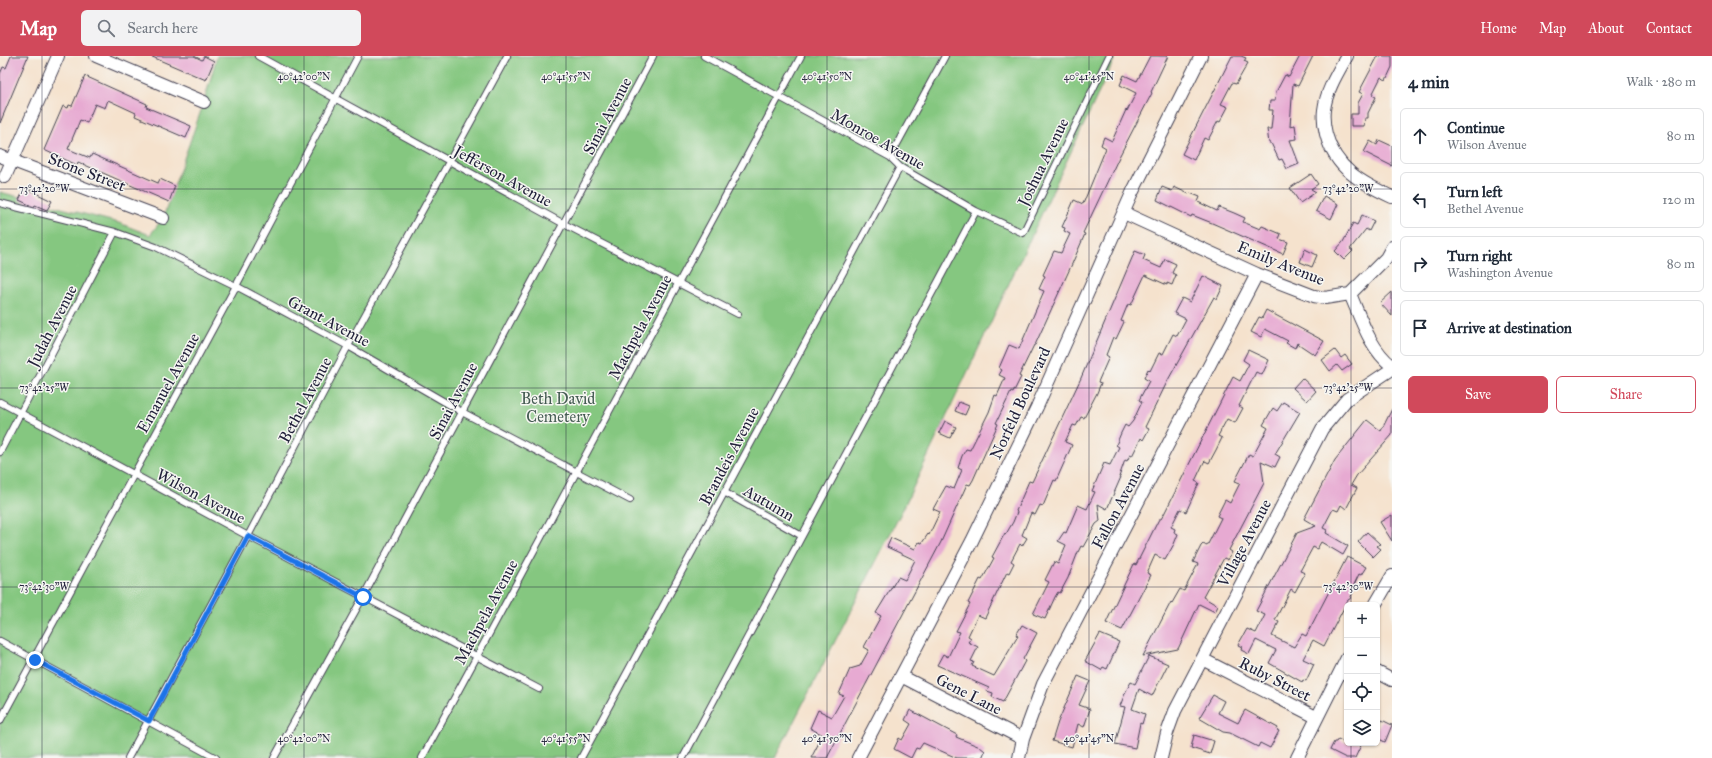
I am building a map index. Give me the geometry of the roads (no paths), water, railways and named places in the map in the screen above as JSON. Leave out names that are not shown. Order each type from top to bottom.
[{"type":"street","points":[[5,177],[58,56]]},
{"type":"street","points":[[96,56],[204,102]]},
{"type":"street","name":"Norfeld Boulevard","points":[[858,758],[972,541],[1037,408],[1133,191],[1201,56]]},
{"type":"street","points":[[1347,56],[1328,96],[1324,110],[1324,124],[1328,143],[1337,159],[1350,174],[1392,197]]},
{"type":"street","name":"Stone Street","points":[[0,156],[163,218]]},
{"type":"street","name":"Emily Avenue","points":[[1124,213],[1257,274],[1314,296],[1325,298],[1350,294]]},
{"type":"street","points":[[1392,247],[1386,258],[1350,294],[1370,339],[1383,358],[1392,367]]},
{"type":"street","name":"Fallon Avenue","points":[[1020,758],[1023,739],[1043,684],[1257,274]]},
{"type":"street","name":"Village Avenue","points":[[1161,758],[1174,711],[1322,429],[1348,399],[1392,367]]},
{"type":"street","points":[[1377,602],[1392,576]]},
{"type":"street","name":"Ruby Street","points":[[1202,659],[1316,717],[1297,758]]},
{"type":"street","points":[[1316,717],[1344,664]]},
{"type":"street","points":[[1380,674],[1392,680]]},
{"type":"street","name":"Gene Lane","points":[[901,676],[1023,739]]},
{"type":"lane","name":"Jefferson Avenue","points":[[258,56],[564,224],[738,314]]},
{"type":"lane","name":"Emanuel Avenue","points":[[0,722],[35,660],[358,56]]},
{"type":"lane","name":"Bethel Avenue","points":[[128,758],[248,536],[348,346],[507,56]]},
{"type":"lane","name":"Sinai Avenue","points":[[274,758],[363,597],[653,56]]},
{"type":"lane","name":"Monroe Avenue","points":[[704,56],[890,157],[900,167],[976,211]]},
{"type":"lane","name":"Machpela Avenue","points":[[422,758],[801,56]]},
{"type":"lane","points":[[890,157],[945,56]]},
{"type":"lane","name":"Joshua Avenue","points":[[976,211],[1023,233],[1109,56]]},
{"type":"lane","name":"Brandeis Avenue","points":[[581,758],[900,167]]},
{"type":"lane","name":"Grant Avenue","points":[[0,203],[115,232],[156,247],[236,286],[348,346],[462,412],[630,500]]},
{"type":"lane","points":[[683,758],[976,211]]},
{"type":"lane","name":"Judah Avenue","points":[[0,452],[115,232]]},
{"type":"lane","name":"Wilson Avenue","points":[[0,402],[248,536],[539,688]]},
{"type":"lane","name":"Autumn","points":[[724,492],[802,536]]},
{"type":"lane","points":[[0,641],[216,758]]},
{"type":"park label","name":"Beth David Cemetery","points":[[558,407]]}]
